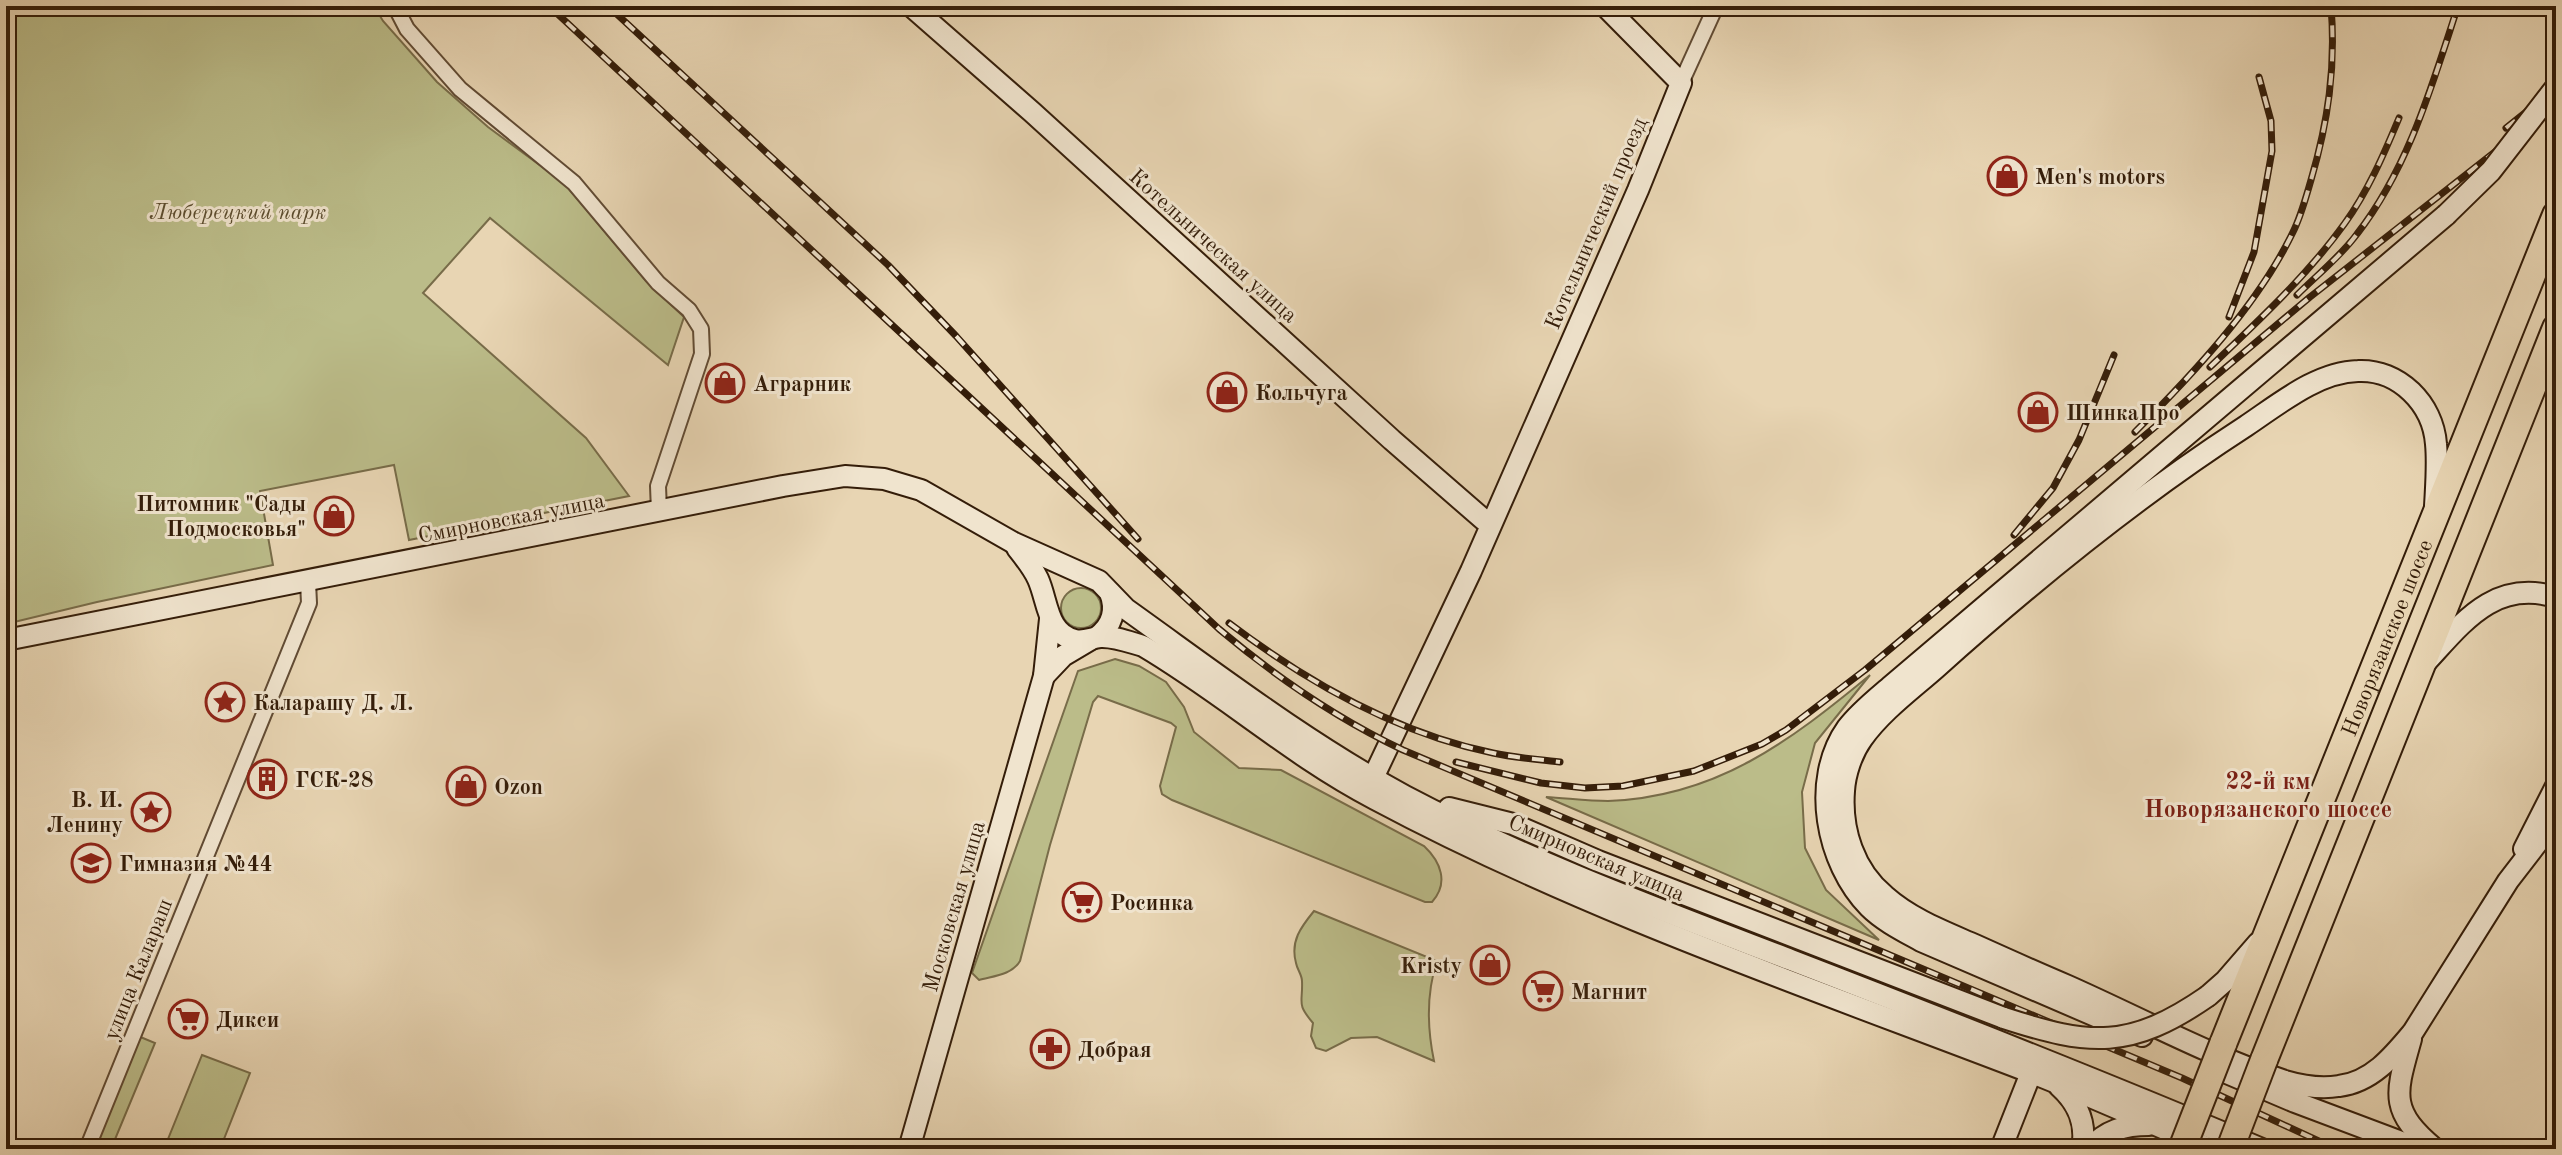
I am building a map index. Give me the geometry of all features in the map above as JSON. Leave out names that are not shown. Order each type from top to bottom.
[{"type":"highway","name":"Новорязанское шоссе","points":[[2182,1149],[2556,215]]},
{"type":"highway","name":"Новорязанское шоссе","points":[[2230,1149],[2556,328]]},
{"type":"main road","name":"Котельническая улица","points":[[911,6],[1484,520]]},
{"type":"main road","points":[[1605,6],[1681,83]]},
{"type":"main road","name":"Котельнический проезд","points":[[1373,778],[1471,571],[1638,190],[1681,83]]},
{"type":"main road","points":[[2420,1149],[2295,1102],[1901,930],[1869,907],[1852,886],[1836,854],[1826,813],[1832,758],[1847,729],[1868,706],[2446,215],[2491,171],[2556,87]]},
{"type":"main road","points":[[2435,519],[2436,443],[2433,425],[2424,407],[2404,384],[2391,377],[2356,371],[2329,376],[2296,393],[2189,463],[2106,526],[1967,640],[1880,718],[1861,740],[1849,765],[1844,787],[1846,832],[1854,856],[1865,875],[1882,894],[1930,925],[2207,1050],[2302,1085],[2323,1087],[2360,1081],[2387,1062],[2413,1032],[2508,881],[2556,786]]},
{"type":"main road","name":"Котельнический проезд","points":[[1436,640],[1462,567],[1518,459]]},
{"type":"main road","name":"Смирновская улица","points":[[6,640],[845,476],[884,479],[921,490],[1014,543],[1099,581],[1126,609],[1324,748],[1373,778],[1499,843],[2105,1093]]},
{"type":"main road","name":"Смирновская улица","points":[[1014,543],[1037,576],[1054,626],[1066,637],[1143,646],[1349,785],[1492,858],[1670,933],[2056,1084],[2105,1093]]},
{"type":"main road","points":[[1050,614],[1052,595],[1061,582],[1083,576]]},
{"type":"main road","points":[[2419,670],[2476,609],[2496,598],[2531,591],[2556,597]]},
{"type":"main road","points":[[1044,676],[1063,656],[1109,625],[1113,618],[1110,593]]},
{"type":"main road","name":"Московская улица","points":[[909,1149],[1044,676],[1050,614]]},
{"type":"main road","points":[[1410,798],[1513,824],[1598,861],[2004,1018],[2081,1039],[2112,1038],[2135,1033],[2174,1018],[2225,981],[2271,927]]},
{"type":"main road","points":[[2508,881],[2538,842],[2556,825]]},
{"type":"main road","points":[[2413,1032],[2400,1075],[2400,1104],[2404,1117],[2435,1149]]},
{"type":"main road","points":[[2001,1149],[2031,1073]]},
{"type":"main road","points":[[2056,1084],[2077,1107],[2084,1132],[2082,1149]]},
{"type":"main road","points":[[2105,1093],[2154,1125],[2211,1149]]},
{"type":"main road","points":[[2105,1093],[2262,1149]]},
{"type":"main road","points":[[2089,1149],[2111,1130],[2154,1125]]},
{"type":"street","points":[[395,6],[407,29],[460,89],[574,183],[658,283],[689,310],[701,329],[702,354],[658,486],[659,511]]},
{"type":"street","name":"Котельнический проезд","points":[[1681,83],[1716,6]]},
{"type":"street","name":"улица Калараш","points":[[87,1149],[309,603],[308,582]]},
{"type":"green space","name":"Люберецкий парк","points":[[6,6],[374,6],[383,21],[437,82],[488,127],[564,183],[646,281],[684,317],[668,365],[490,218],[423,293],[586,438],[629,496],[409,540],[394,465],[260,491],[273,565],[6,624]]},
{"type":"green space","points":[[1081,588],[1095,594],[1101,608],[1095,622],[1081,628],[1067,622],[1061,608],[1067,594]]},
{"type":"green space","points":[[1115,659],[1139,666],[1166,682],[1184,707],[1194,732],[1239,768],[1281,770],[1424,846],[1441,873],[1440,887],[1432,902],[1425,902],[1162,794],[1160,786],[1176,727],[1098,696],[1093,702],[1050,845],[1020,961],[1007,972],[979,980],[972,973],[1078,671]]},
{"type":"green space","points":[[1870,675],[1815,743],[1802,792],[1805,848],[1826,890],[1879,940],[1546,797],[1608,801],[1647,797],[1718,777],[1781,743]]},
{"type":"green space","points":[[1314,911],[1437,961],[1429,1011],[1434,1061],[1377,1037],[1351,1038],[1326,1051],[1316,1048],[1311,1036],[1313,1023],[1302,1007],[1302,979],[1294,948],[1298,935]]},
{"type":"green space","points":[[138,1036],[155,1043],[111,1149],[92,1149]]},
{"type":"green space","points":[[202,1055],[250,1073],[220,1149],[164,1149]]},
{"type":"railway","points":[[549,6],[1219,629],[1262,664],[1330,710],[1403,750],[2182,1078],[2336,1149]]},
{"type":"railway","points":[[608,6],[888,265],[1138,539]]},
{"type":"railway","points":[[2135,432],[2201,363],[2243,312],[2262,286],[2296,226],[2326,116],[2331,73],[2331,6]]},
{"type":"railway","points":[[2297,295],[2351,242],[2391,181],[2417,124],[2458,6]]},
{"type":"railway","points":[[2229,317],[2254,252],[2272,151],[2271,121],[2259,77]]},
{"type":"railway","points":[[2506,128],[2556,88]]},
{"type":"railway","points":[[1456,762],[1541,783],[1585,788],[1623,786],[1694,771],[1762,744],[1786,730],[1865,670],[2310,297],[2556,104]]},
{"type":"railway","points":[[2210,367],[2281,298],[2330,243],[2368,185],[2399,118]]},
{"type":"railway","points":[[2014,535],[2053,488],[2079,440],[2114,355]]},
{"type":"railway","points":[[1229,623],[1321,685],[1387,719],[1422,733],[1501,755],[1560,762]]},
{"type":"place","name":"Men's motors","points":[[2007,176]]},
{"type":"place","name":"Аграрник","points":[[725,383]]},
{"type":"place","name":"Кольчуга","points":[[1227,392]]},
{"type":"place","name":"ШинкаПро","points":[[2038,412]]},
{"type":"place","name":"Питомник \"Сады Подмосковья\"","points":[[334,516]]},
{"type":"place","name":"Каларашу Д. Л.","points":[[225,702]]},
{"type":"place","name":"ГСК-28","points":[[267,779]]},
{"type":"place","name":"Ozon","points":[[466,786]]},
{"type":"place","name":"В. И. Ленину","points":[[151,812]]},
{"type":"place","name":"Гимназия №44","points":[[91,863]]},
{"type":"place","name":"Росинка","points":[[1082,902]]},
{"type":"place","name":"Kristy","points":[[1490,965]]},
{"type":"place","name":"Магнит","points":[[1543,991]]},
{"type":"place","name":"Дикси","points":[[188,1019]]},
{"type":"place","name":"Добрая","points":[[1050,1049]]},
{"type":"district","name":"22-й км Новорязанского шоссе","points":[[2268,795]]}]
